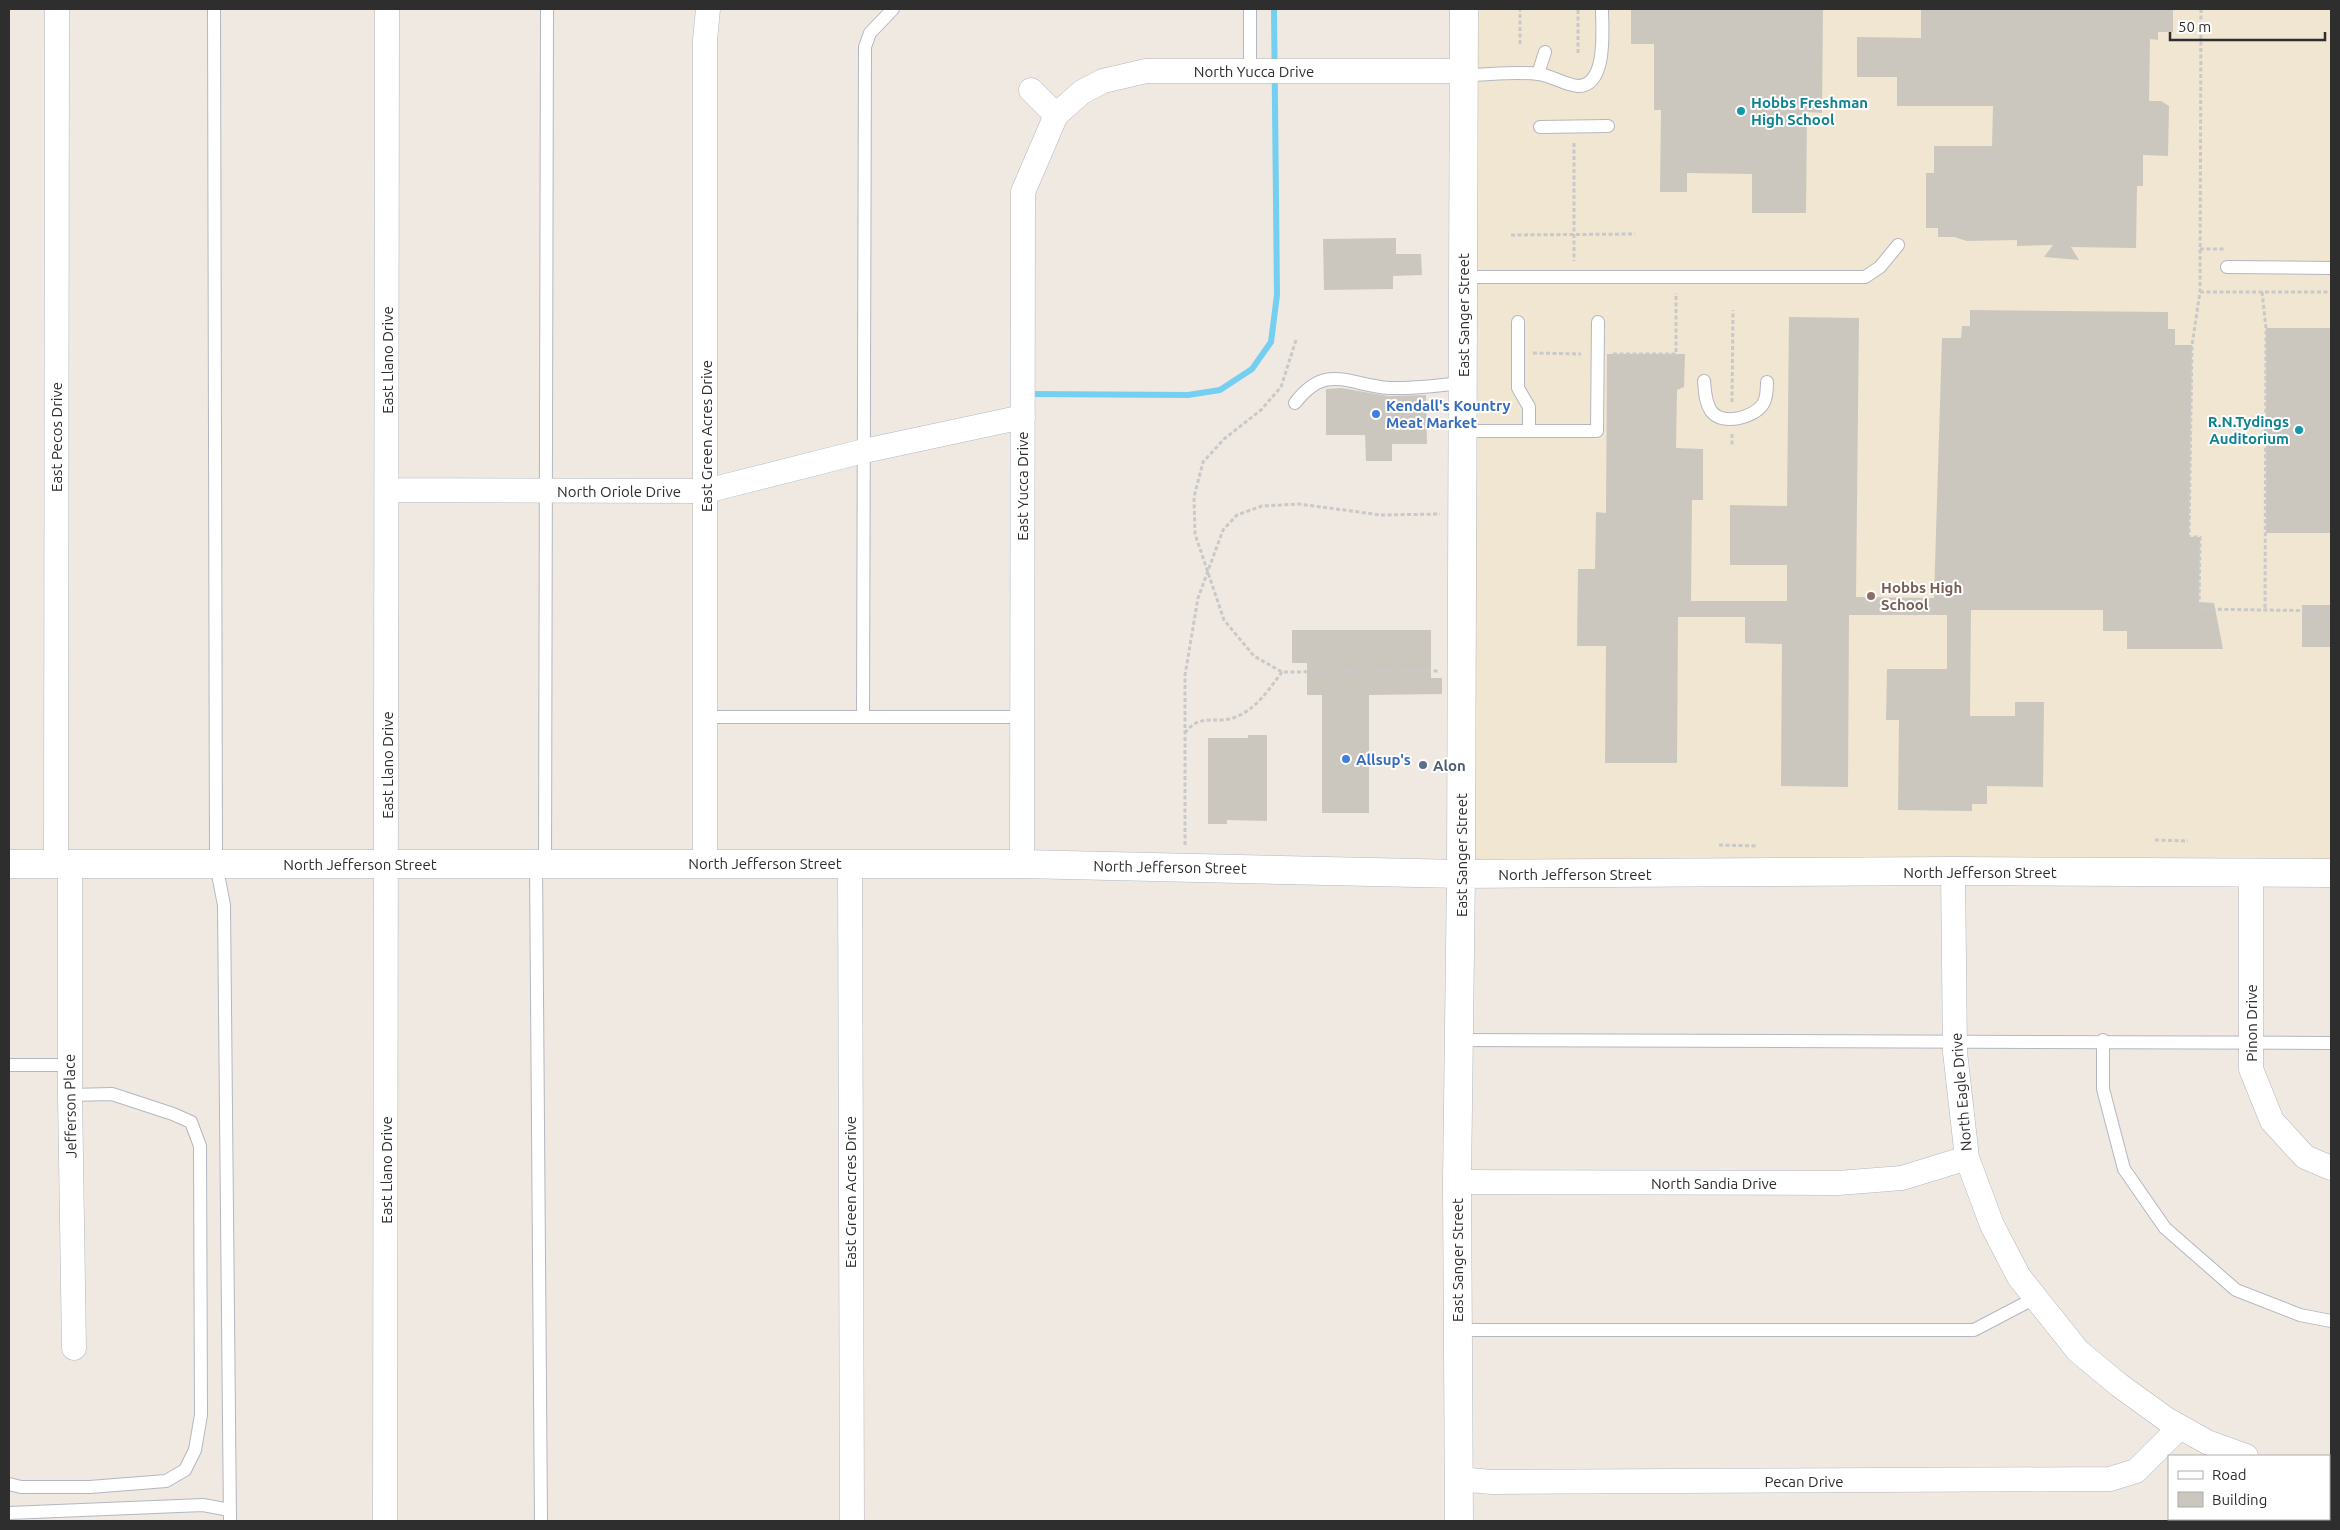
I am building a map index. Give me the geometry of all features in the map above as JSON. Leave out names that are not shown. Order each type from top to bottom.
[{"type":"street","name":"East Pecos Drive","points":[[57,9],[63,864]]},
{"type":"street","name":"East Llano Drive","points":[[385,1521],[387,9]]},
{"type":"street","name":"East Green Acres Drive","points":[[705,863],[705,40],[708,9]]},
{"type":"street","name":"East Sanger Street","points":[[1459,1521],[1457,1182],[1461,874],[1464,9]]},
{"type":"street","name":"North Yucca Drive","points":[[1056,115],[1082,92],[1103,82],[1146,71],[1464,73]]},
{"type":"street","points":[[1031,90],[1056,115]]},
{"type":"street","name":"East Yucca Drive","points":[[1022,864],[1022,192],[1056,115]]},
{"type":"street","name":"North Oriole Drive","points":[[387,490],[706,491],[864,451],[1022,417]]},
{"type":"street","name":"North Jefferson Street","points":[[9,864],[850,863],[1022,864],[1461,874],[1953,871],[2331,874]]},
{"type":"street","name":"East Green Acres Drive","points":[[850,863],[852,1521]]},
{"type":"street","name":"Jefferson Place","points":[[63,864],[70,1065],[74,1348]]},
{"type":"street","name":"North Eagle Drive","points":[[1953,871],[1955,1043],[1967,1158],[1992,1225],[2019,1277],[2078,1352],[2118,1385],[2180,1427],[2207,1442],[2243,1455]]},
{"type":"street","name":"Pinon Drive","points":[[2251,873],[2251,1069],[2272,1121],[2305,1157],[2331,1168]]},
{"type":"street","name":"North Sandia Drive","points":[[1457,1182],[1838,1183],[1902,1178],[1967,1158]]},
{"type":"street","name":"Pecan Drive","points":[[1458,1479],[1502,1482],[2110,1479],[2136,1471],[2180,1427]]},
{"type":"lane","points":[[9,1513],[203,1505],[230,1516],[224,905],[216,864],[214,9]]},
{"type":"lane","points":[[541,1521],[540,863],[545,491],[547,9]]},
{"type":"lane","points":[[863,717],[865,47],[870,33],[893,9]]},
{"type":"lane","points":[[1250,9],[1268,71]]},
{"type":"lane","points":[[1464,73],[1538,74],[1580,86],[1589,83],[1596,76],[1602,54],[1602,9]]},
{"type":"lane","points":[[1538,74],[1545,52]]},
{"type":"lane","points":[[1540,127],[1608,126]]},
{"type":"lane","points":[[1463,277],[1865,277],[1880,267],[1898,245]]},
{"type":"lane","points":[[2227,267],[2331,268]]},
{"type":"lane","points":[[1518,322],[1518,388],[1529,407],[1529,431]]},
{"type":"lane","points":[[1463,431],[1597,431],[1598,322]]},
{"type":"lane","points":[[1295,404],[1306,389],[1319,381],[1348,379],[1390,388],[1463,383]]},
{"type":"lane","points":[[1704,380],[1705,395],[1712,411],[1721,418],[1744,418],[1763,406],[1767,394],[1767,382]]},
{"type":"lane","points":[[706,717],[1022,717]]},
{"type":"lane","points":[[1459,1040],[1955,1043],[2104,1040],[2331,1043]]},
{"type":"lane","points":[[2104,1040],[2104,1089],[2124,1169],[2165,1228],[2236,1290],[2300,1315],[2331,1321]]},
{"type":"lane","points":[[9,1065],[70,1065]]},
{"type":"lane","points":[[9,1484],[21,1487],[90,1487],[166,1481],[185,1470],[195,1450],[201,1415],[200,1146],[191,1122],[173,1114],[112,1094],[70,1095]]},
{"type":"lane","points":[[1457,1330],[1974,1330],[2035,1298]]},
{"type":"path","points":[[1520,9],[1520,44]]},
{"type":"path","points":[[1578,9],[1578,53]]},
{"type":"path","points":[[2201,9],[2200,292],[2192,345],[2189,537],[2200,537],[2200,609],[2331,611]]},
{"type":"path","points":[[1574,127],[1574,277]]},
{"type":"path","points":[[1511,235],[1635,234]]},
{"type":"path","points":[[1528,353],[1676,354],[1676,285]]},
{"type":"path","points":[[2200,292],[2331,292]]},
{"type":"path","points":[[2262,292],[2266,328],[2265,610]]},
{"type":"path","points":[[1732,446],[1733,310]]},
{"type":"path","points":[[1296,340],[1281,387],[1261,410],[1224,439],[1202,462],[1194,497],[1195,534],[1224,620],[1254,656],[1282,672],[1462,670]]},
{"type":"path","points":[[1185,868],[1185,675],[1198,598],[1223,530],[1237,515],[1262,506],[1298,504],[1381,515],[1462,514]]},
{"type":"path","points":[[1185,733],[1192,724],[1209,719],[1236,717],[1258,703],[1282,672]]},
{"type":"path","points":[[2155,840],[2188,841]]},
{"type":"path","points":[[1719,845],[1758,846]]},
{"type":"shaded area","points":[[1464,9],[2331,9],[2331,874],[1461,874]]},
{"type":"building","name":"Hobbs Freshman High School","points":[[1631,9],[1823,9],[1822,113],[1807,112],[1806,213],[1752,213],[1752,174],[1687,173],[1687,192],[1660,192],[1661,110],[1654,110],[1654,44],[1631,44]]},
{"type":"building","points":[[1921,9],[2173,9],[2173,32],[2158,32],[2158,40],[2150,39],[2149,101],[2161,101],[2169,106],[2168,156],[2143,155],[2143,186],[2137,186],[2136,248],[2071,247],[2079,260],[2044,257],[2053,245],[2017,246],[2017,240],[1967,241],[1954,237],[1938,237],[1938,228],[1926,228],[1926,173],[1934,173],[1934,146],[1992,146],[1993,106],[1897,106],[1897,77],[1857,77],[1857,37],[1921,38]]},
{"type":"building","points":[[1396,238],[1396,254],[1421,254],[1422,275],[1393,276],[1393,289],[1324,290],[1323,239]]},
{"type":"building","points":[[1970,310],[2168,312],[2168,329],[2175,329],[2175,345],[2192,345],[2189,537],[2200,537],[2199,602],[2214,603],[2223,649],[2127,649],[2127,631],[2103,631],[2103,610],[1971,610],[1970,716],[2015,716],[2015,702],[2044,702],[2043,787],[1987,786],[1987,804],[1972,804],[1972,811],[1898,810],[1899,720],[1886,720],[1887,669],[1947,669],[1947,615],[1849,615],[1848,787],[1781,786],[1782,644],[1745,643],[1745,617],[1678,617],[1677,763],[1605,763],[1606,646],[1577,646],[1578,569],[1595,569],[1596,512],[1606,513],[1607,354],[1685,354],[1684,387],[1677,390],[1676,448],[1703,449],[1703,500],[1692,500],[1691,601],[1787,601],[1787,565],[1730,565],[1730,505],[1787,506],[1789,317],[1859,318],[1856,597],[1934,598],[1942,338],[1961,338],[1962,326],[1970,326]]},
{"type":"building","name":"R.N.Tydings Auditorium","points":[[2266,328],[2331,328],[2331,533],[2266,533]]},
{"type":"building","name":"Kendall's Kountry Meat Market","points":[[1341,388],[1388,396],[1426,395],[1427,444],[1392,444],[1392,461],[1366,461],[1365,435],[1326,435],[1326,389]]},
{"type":"building","points":[[2302,605],[2331,605],[2331,647],[2302,647]]},
{"type":"building","points":[[1292,630],[1431,630],[1431,678],[1442,678],[1442,694],[1369,695],[1369,813],[1322,813],[1322,695],[1307,695],[1307,663],[1292,663]]},
{"type":"building","points":[[1248,735],[1267,735],[1267,821],[1227,820],[1227,824],[1208,824],[1208,738],[1248,738]]},
{"type":"waterway","points":[[1026,394],[1188,395],[1220,390],[1252,369],[1271,342],[1277,295],[1274,9]]},
{"type":"place","name":"Hobbs Freshman High School","points":[[1741,111]]},
{"type":"place","name":"Kendall's Kountry Meat Market","points":[[1376,414]]},
{"type":"place","name":"R.N.Tydings Auditorium","points":[[2299,430]]},
{"type":"place","name":"Hobbs High School","points":[[1871,596]]},
{"type":"place","name":"Allsup's","points":[[1346,759]]},
{"type":"place","name":"Alon","points":[[1423,765]]}]
